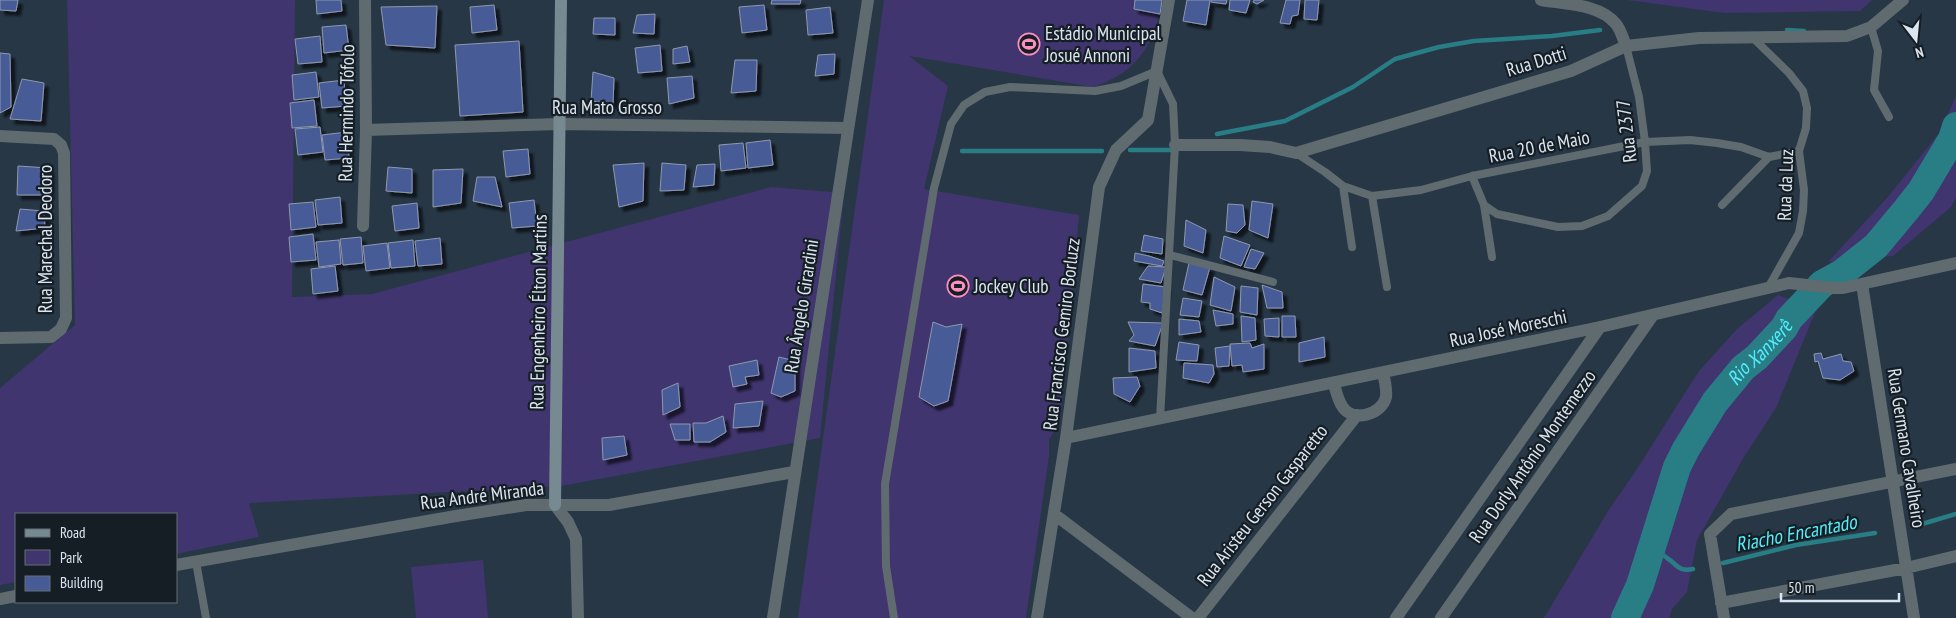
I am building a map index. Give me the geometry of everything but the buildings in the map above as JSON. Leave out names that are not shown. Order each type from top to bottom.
[{"type":"street","name":"Rua Hermindo Tófolo","points":[[362,226],[366,130],[365,0]]},
{"type":"street","name":"Rua Engenheiro Élton Martins","points":[[555,505],[562,0]]},
{"type":"street","name":"Rua Ângelo Girardini","points":[[773,618],[868,0]]},
{"type":"street","name":"Rua Francisco Gemiro Borluzz","points":[[1037,618],[1066,438],[1099,187],[1116,150],[1148,120],[1169,0]]},
{"type":"street","points":[[1542,0],[1585,7],[1608,16],[1617,26],[1626,46]]},
{"type":"street","name":"Rua Dotti","points":[[1175,145],[1240,145],[1270,147],[1296,153],[1571,71],[1626,46],[1699,38],[1847,36],[1871,26],[1903,0]]},
{"type":"street","name":"Rua Mato Grosso","points":[[366,130],[560,124],[848,128]]},
{"type":"street","name":"Rua Marechal Deodoro","points":[[0,136],[54,139],[61,145],[64,153],[66,318],[61,329],[52,337],[0,338]]},
{"type":"street","name":"Rua José Moreschi","points":[[1066,438],[1600,328],[1789,283],[1834,288],[1862,284],[1956,263]]},
{"type":"street","name":"Rua Germano Cavalheiro","points":[[1862,284],[1914,618]]},
{"type":"street","name":"Rua Dorly Antônio Montemezzo","points":[[1441,618],[1653,315]]},
{"type":"street","name":"Rua Dorly Antônio Montemezzo","points":[[1396,618],[1600,328]]},
{"type":"street","points":[[1334,384],[1342,406],[1346,411],[1357,416],[1370,414],[1383,404],[1386,388],[1383,374]]},
{"type":"street","name":"Rua Aristeu Gerson Gasparetto","points":[[1198,618],[1357,416]]},
{"type":"street","points":[[1724,618],[1710,534],[1731,514],[1956,469]]},
{"type":"street","name":"Rua André Miranda","points":[[178,565],[526,505],[609,505],[794,472]]},
{"type":"street","points":[[555,505],[568,522],[576,539],[578,618]]},
{"type":"street","points":[[1054,514],[1192,618]]},
{"type":"street","points":[[1721,602],[1906,568],[1956,556]]},
{"type":"street","points":[[0,599],[15,596]]},
{"type":"lane","points":[[1871,26],[1878,51],[1874,90],[1889,117]]},
{"type":"lane","name":"Rua da Luz","points":[[1752,37],[1782,66],[1803,91],[1807,108],[1806,128],[1799,151],[1804,190],[1799,233],[1768,288]]},
{"type":"lane","name":"Rua 2377","points":[[1484,204],[1496,214],[1558,227],[1582,226],[1608,216],[1642,186],[1647,171],[1645,142],[1639,97],[1626,46]]},
{"type":"lane","points":[[894,618],[886,566],[885,484],[934,188],[951,124],[964,105],[984,92],[1010,87],[1095,91],[1121,86],[1157,71],[1173,104],[1175,145],[1160,419]]},
{"type":"lane","name":"Rua 20 de Maio","points":[[1296,153],[1343,186],[1372,196],[1421,190],[1472,176],[1645,142],[1690,140],[1717,143],[1741,147],[1769,157]]},
{"type":"lane","points":[[1722,205],[1769,157],[1799,151]]},
{"type":"lane","points":[[1472,176],[1484,204],[1492,257]]},
{"type":"lane","points":[[1343,186],[1352,247]]},
{"type":"lane","points":[[1372,196],[1387,287]]},
{"type":"lane","points":[[1170,255],[1272,282]]},
{"type":"lane","points":[[196,562],[206,618]]},
{"type":"green space","points":[[67,0],[295,0],[292,297],[372,294],[771,187],[844,193],[820,438],[561,486],[249,503],[259,537],[178,554],[178,513],[15,513],[15,582],[0,585],[0,388],[75,325]]},
{"type":"green space","name":"Jockey Club","points":[[884,0],[1162,0],[1154,30],[1149,43],[1141,55],[1121,74],[1093,87],[909,56],[948,86],[924,189],[1079,215],[1060,423],[1049,439],[1049,456],[1026,618],[798,618]]},
{"type":"green space","points":[[1627,0],[1872,0],[1860,11],[1724,13]]},
{"type":"green space","points":[[1956,96],[1956,198],[1951,207],[1893,256],[1828,262],[1887,198],[1940,132]]},
{"type":"green space","points":[[1778,295],[1816,310],[1776,408],[1744,457],[1697,540],[1687,592],[1672,609],[1669,618],[1544,618],[1610,508],[1699,371],[1737,329]]},
{"type":"green space","points":[[483,560],[488,618],[416,618],[411,567]]},
{"type":"waterway","points":[[1217,134],[1285,121],[1353,87],[1395,59],[1439,47],[1474,41],[1552,36],[1600,30]]},
{"type":"waterway","points":[[1787,30],[1804,31]]},
{"type":"waterway","name":"Rio Xanxerê","points":[[1625,618],[1640,585],[1677,467],[1715,402],[1743,368],[1757,357],[1822,284],[1842,273],[1876,246],[1921,191],[1952,139],[1956,126]]},
{"type":"waterway","points":[[1130,150],[1173,150]]},
{"type":"waterway","points":[[962,151],[1102,151]]},
{"type":"waterway","name":"Riacho Encantado","points":[[1922,524],[1956,514]]},
{"type":"waterway","name":"Riacho Encantado","points":[[1723,563],[1796,545],[1875,533]]},
{"type":"waterway","name":"Riacho Encantado","points":[[1652,549],[1664,555],[1681,569],[1693,569]]},
{"type":"place","name":"Estádio Municipal Josué Annoni","points":[[1029,44]]},
{"type":"place","name":"Jockey Club","points":[[958,286]]}]
